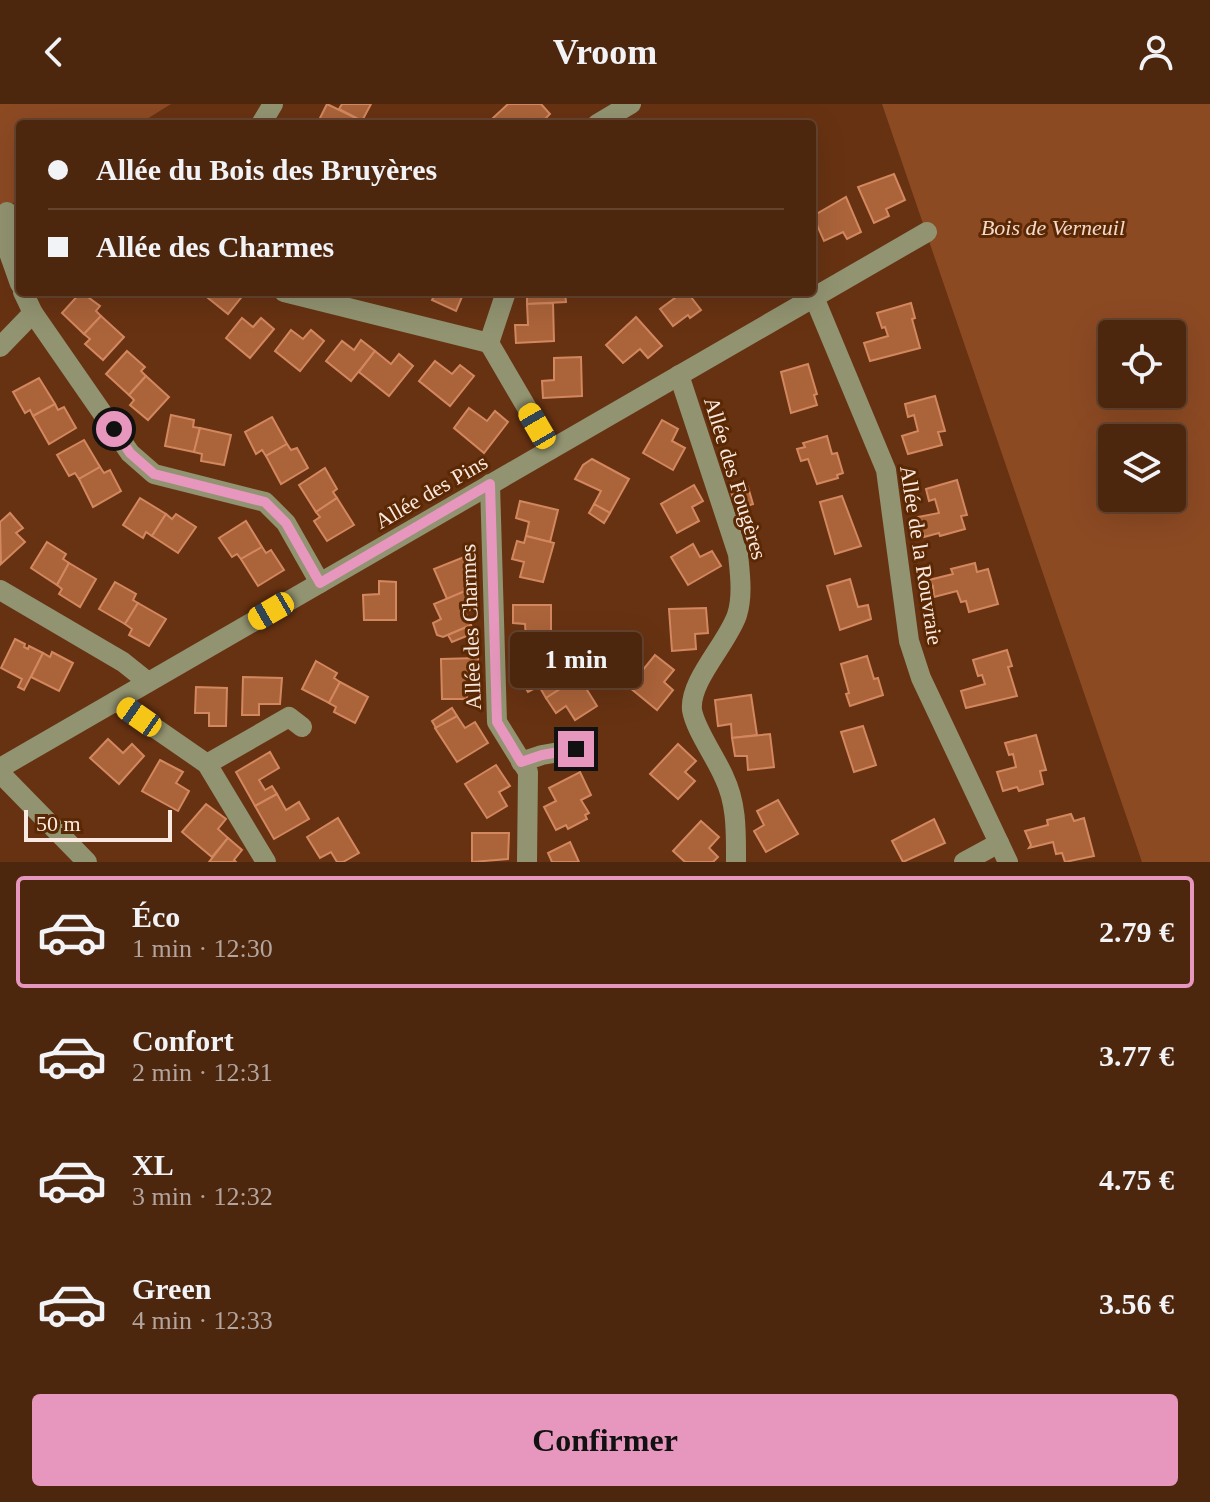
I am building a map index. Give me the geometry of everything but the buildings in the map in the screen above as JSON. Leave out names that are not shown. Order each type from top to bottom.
[{"type":"street","points":[[604,120],[631,104]]},
{"type":"street","points":[[7,212],[9,253],[16,273]]},
{"type":"street","name":"Allée des Pins","points":[[816,296],[927,232]]},
{"type":"street","points":[[25,296],[33,313],[130,453],[154,474],[265,502],[286,523],[320,583]]},
{"type":"street","points":[[300,296],[489,343],[551,449]]},
{"type":"street","points":[[489,343],[505,296]]},
{"type":"street","name":"Allée des Pins","points":[[0,770],[814,297]]},
{"type":"street","name":"Allée de la Rouvraie","points":[[814,297],[886,470],[909,641],[921,678],[1008,862]]},
{"type":"street","points":[[0,347],[33,313]]},
{"type":"street","name":"Allée des Fougères","points":[[679,375],[738,554],[741,582],[737,613],[694,690],[692,709],[732,796],[736,822],[736,862]]},
{"type":"street","name":"Allée des Charmes","points":[[490,484],[497,722],[528,772],[527,862]]},
{"type":"street","points":[[0,590],[123,662],[148,682]]},
{"type":"street","points":[[116,701],[207,764],[266,862]]},
{"type":"street","points":[[207,764],[289,717],[302,727]]},
{"type":"street","points":[[521,762],[576,749]]},
{"type":"street","points":[[0,770],[87,862]]},
{"type":"street","points":[[964,862],[999,843]]},
{"type":"green space","points":[[0,104],[171,104],[145,120],[16,120],[16,201],[0,211]]},
{"type":"green space","name":"Bois de Verneuil","points":[[882,104],[1210,104],[1210,862],[1142,862]]},
{"type":"route","points":[[114,429],[130,453],[154,474],[265,502],[286,523],[320,583],[490,484],[497,722],[521,762],[576,749]]}]
